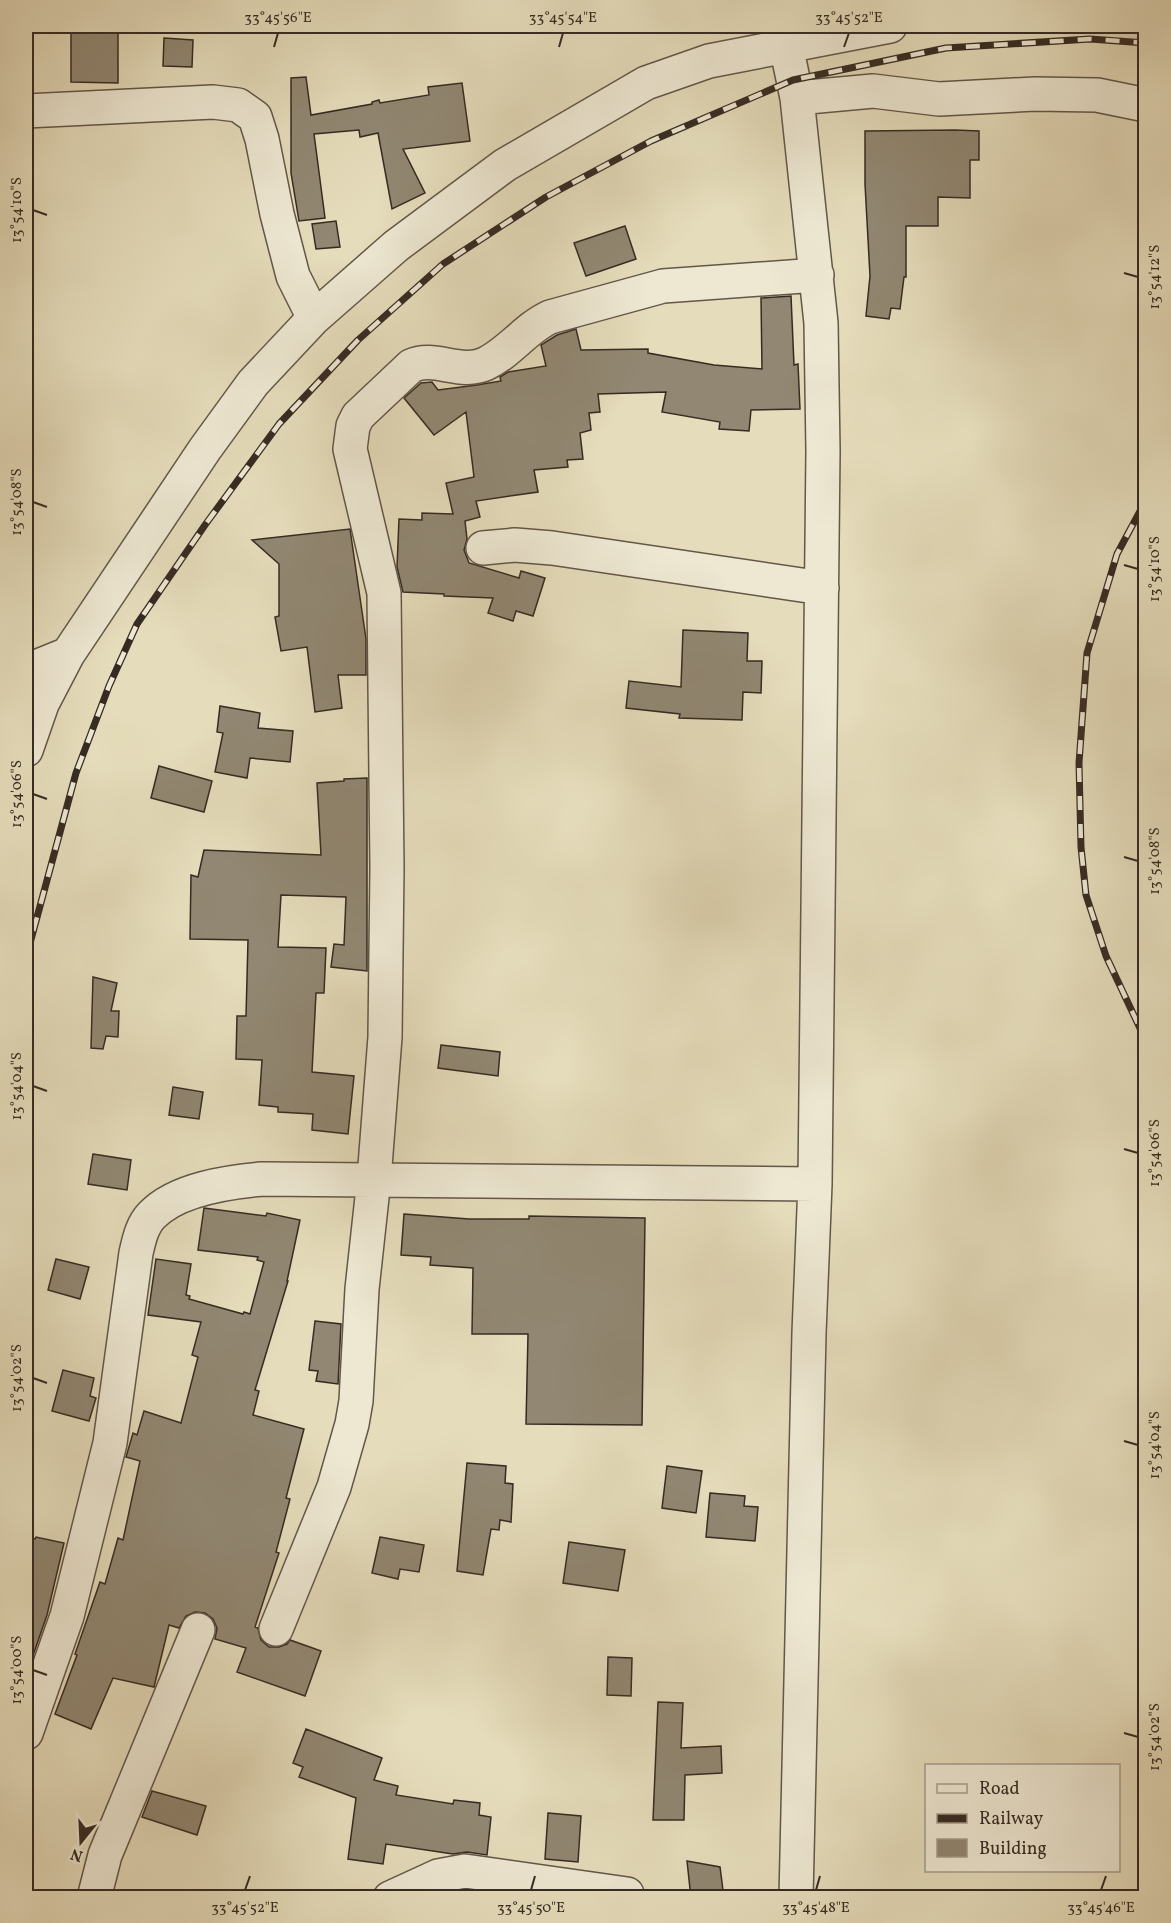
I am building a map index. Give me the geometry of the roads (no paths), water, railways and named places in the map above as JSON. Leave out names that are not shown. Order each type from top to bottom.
[{"type":"street","points":[[26,750],[42,704],[68,654],[252,383],[314,318],[396,246],[505,165],[646,83],[784,36],[890,26]]},
{"type":"street","points":[[784,36],[797,98],[817,275],[821,323],[823,451],[815,1184],[809,1333],[796,1898]]},
{"type":"street","points":[[797,98],[873,91],[939,99],[1035,94],[1097,95],[1146,105]]},
{"type":"street","points":[[26,111],[213,102],[238,105],[255,117],[293,276],[314,318]]},
{"type":"street","points":[[276,1629],[334,1487],[352,1424],[358,1375],[362,1289],[374,1179],[385,1003],[387,868],[384,593],[350,449],[353,426],[358,416],[418,362],[458,368],[471,368],[485,364],[538,322],[550,316],[663,286],[817,275]]},
{"type":"street","points":[[483,548],[515,545],[552,548],[822,588]]},
{"type":"street","points":[[26,671],[68,654]]},
{"type":"street","points":[[26,1733],[67,1616],[111,1443],[136,1253],[141,1232],[151,1215],[167,1203],[193,1192],[230,1182],[262,1179],[815,1184]]},
{"type":"street","points":[[94,1898],[105,1856],[198,1630]]},
{"type":"street","points":[[390,1898],[438,1876],[465,1872],[627,1894]]},
{"type":"railway","points":[[26,958],[76,773],[109,686],[137,624],[205,525],[279,424],[358,340],[443,264],[546,197],[651,141],[793,80],[946,48],[1090,39],[1146,43]]},
{"type":"railway","points":[[1146,500],[1117,554],[1087,653],[1079,763],[1081,847],[1086,895],[1106,956],[1146,1041]]}]
